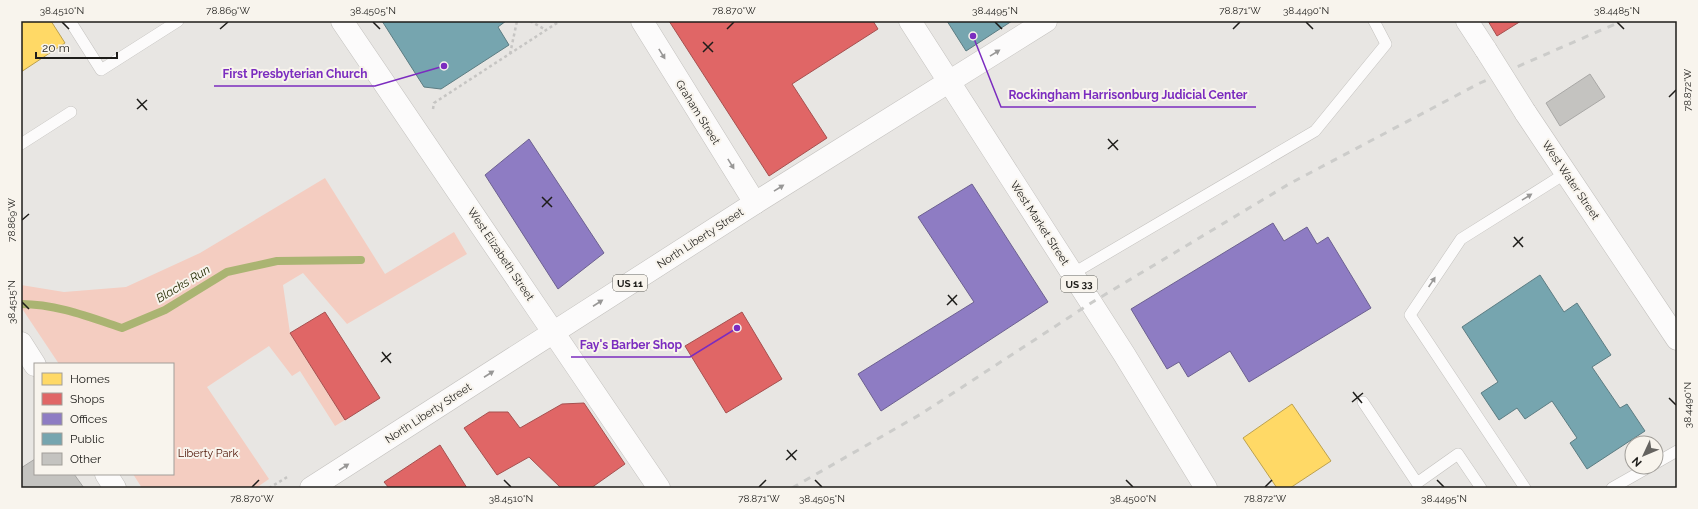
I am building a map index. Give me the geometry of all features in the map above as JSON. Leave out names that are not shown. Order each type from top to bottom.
[{"type":"main road","name":"West Elizabeth Street","points":[[342,21],[659,488]]},
{"type":"main road","name":"Graham Street","points":[[642,21],[755,203]]},
{"type":"main road","name":"West Market Street","points":[[910,21],[950,81],[1124,354],[1206,488]]},
{"type":"main road","name":"US 11","points":[[950,81],[1046,21]]},
{"type":"main road","name":"West Water Street","points":[[1467,21],[1525,112],[1677,339]]},
{"type":"main road","name":"North Liberty Street","points":[[311,488],[755,203],[950,81]]},
{"type":"main road","points":[[21,343],[34,363]]},
{"type":"main road","points":[[107,475],[115,488]]},
{"type":"lane","points":[[70,21],[101,70],[178,21]]},
{"type":"lane","points":[[1072,274],[1315,131],[1386,44],[1374,21]]},
{"type":"lane","points":[[21,144],[71,112]]},
{"type":"lane","points":[[1525,488],[1410,315],[1461,239],[1566,172]]},
{"type":"lane","points":[[1363,402],[1417,483],[1458,454],[1481,488]]},
{"type":"lane","points":[[1664,458],[1677,451]]},
{"type":"lane","points":[[1612,488],[1635,475]]},
{"type":"path","points":[[510,54],[517,21]]},
{"type":"path","points":[[530,21],[546,30]]},
{"type":"path","points":[[435,115],[433,110],[434,102],[560,21]]},
{"type":"path","points":[[269,488],[295,472]]},
{"type":"green space","name":"Liberty Park","points":[[325,178],[385,274],[454,232],[467,254],[347,324],[303,273],[283,285],[290,333],[345,420],[335,426],[300,371],[292,376],[269,346],[207,387],[269,479],[256,488],[142,488],[134,475],[174,475],[174,363],[58,363],[21,307],[21,285],[64,292],[126,287],[200,253]]},
{"type":"building: Homes","points":[[21,21],[51,21],[65,43],[21,72]]},
{"type":"building: Homes","points":[[1292,404],[1331,461],[1290,488],[1277,488],[1243,438]]},
{"type":"building: Shops","points":[[669,21],[873,21],[878,29],[792,84],[827,138],[769,176]]},
{"type":"building: Shops","points":[[1488,21],[1521,21],[1497,36]]},
{"type":"building: Shops","points":[[325,312],[380,398],[345,420],[290,333]]},
{"type":"building: Shops","points":[[742,312],[782,379],[726,413],[685,346]]},
{"type":"building: Shops","points":[[584,403],[625,464],[591,488],[561,488],[529,457],[497,475],[464,428],[489,412],[508,412],[520,428],[562,404]]},
{"type":"building: Shops","points":[[440,445],[467,488],[389,488],[384,482]]},
{"type":"building: Offices","points":[[529,139],[604,253],[558,289],[485,175]]},
{"type":"building: Offices","points":[[972,184],[1048,302],[881,411],[858,374],[974,302],[918,217]]},
{"type":"building: Offices","points":[[1273,223],[1284,241],[1307,227],[1317,244],[1328,237],[1371,308],[1249,382],[1230,351],[1188,377],[1179,362],[1167,369],[1131,309]]},
{"type":"building: Public","points":[[382,21],[506,21],[498,27],[509,45],[441,89],[424,87]]},
{"type":"building: Public","points":[[947,21],[1012,21],[966,51]]},
{"type":"building: Public","points":[[1540,275],[1564,312],[1577,303],[1611,355],[1592,367],[1620,408],[1627,404],[1645,431],[1639,435],[1624,435],[1624,445],[1587,469],[1570,443],[1577,438],[1552,401],[1525,419],[1517,408],[1499,420],[1481,393],[1498,382],[1462,327]]},
{"type":"building: Other","points":[[1590,74],[1605,97],[1560,126],[1546,103]]},
{"type":"building: Other","points":[[34,460],[34,475],[75,475],[84,488],[21,488],[21,468]]},
{"type":"waterway","name":"Blacks Run","points":[[21,304],[47,306],[60,309],[122,328],[165,310],[227,272],[277,261],[361,260]]},
{"type":"railway","points":[[792,488],[921,414],[1091,303],[1289,184],[1480,83],[1622,21]]},
{"type":"place","name":"Rockingham Harrisonburg Judicial Center","points":[[973,36]]},
{"type":"place","name":"First Presbyterian Church","points":[[444,66]]},
{"type":"place","name":"Fay's Barber Shop","points":[[737,328]]}]
